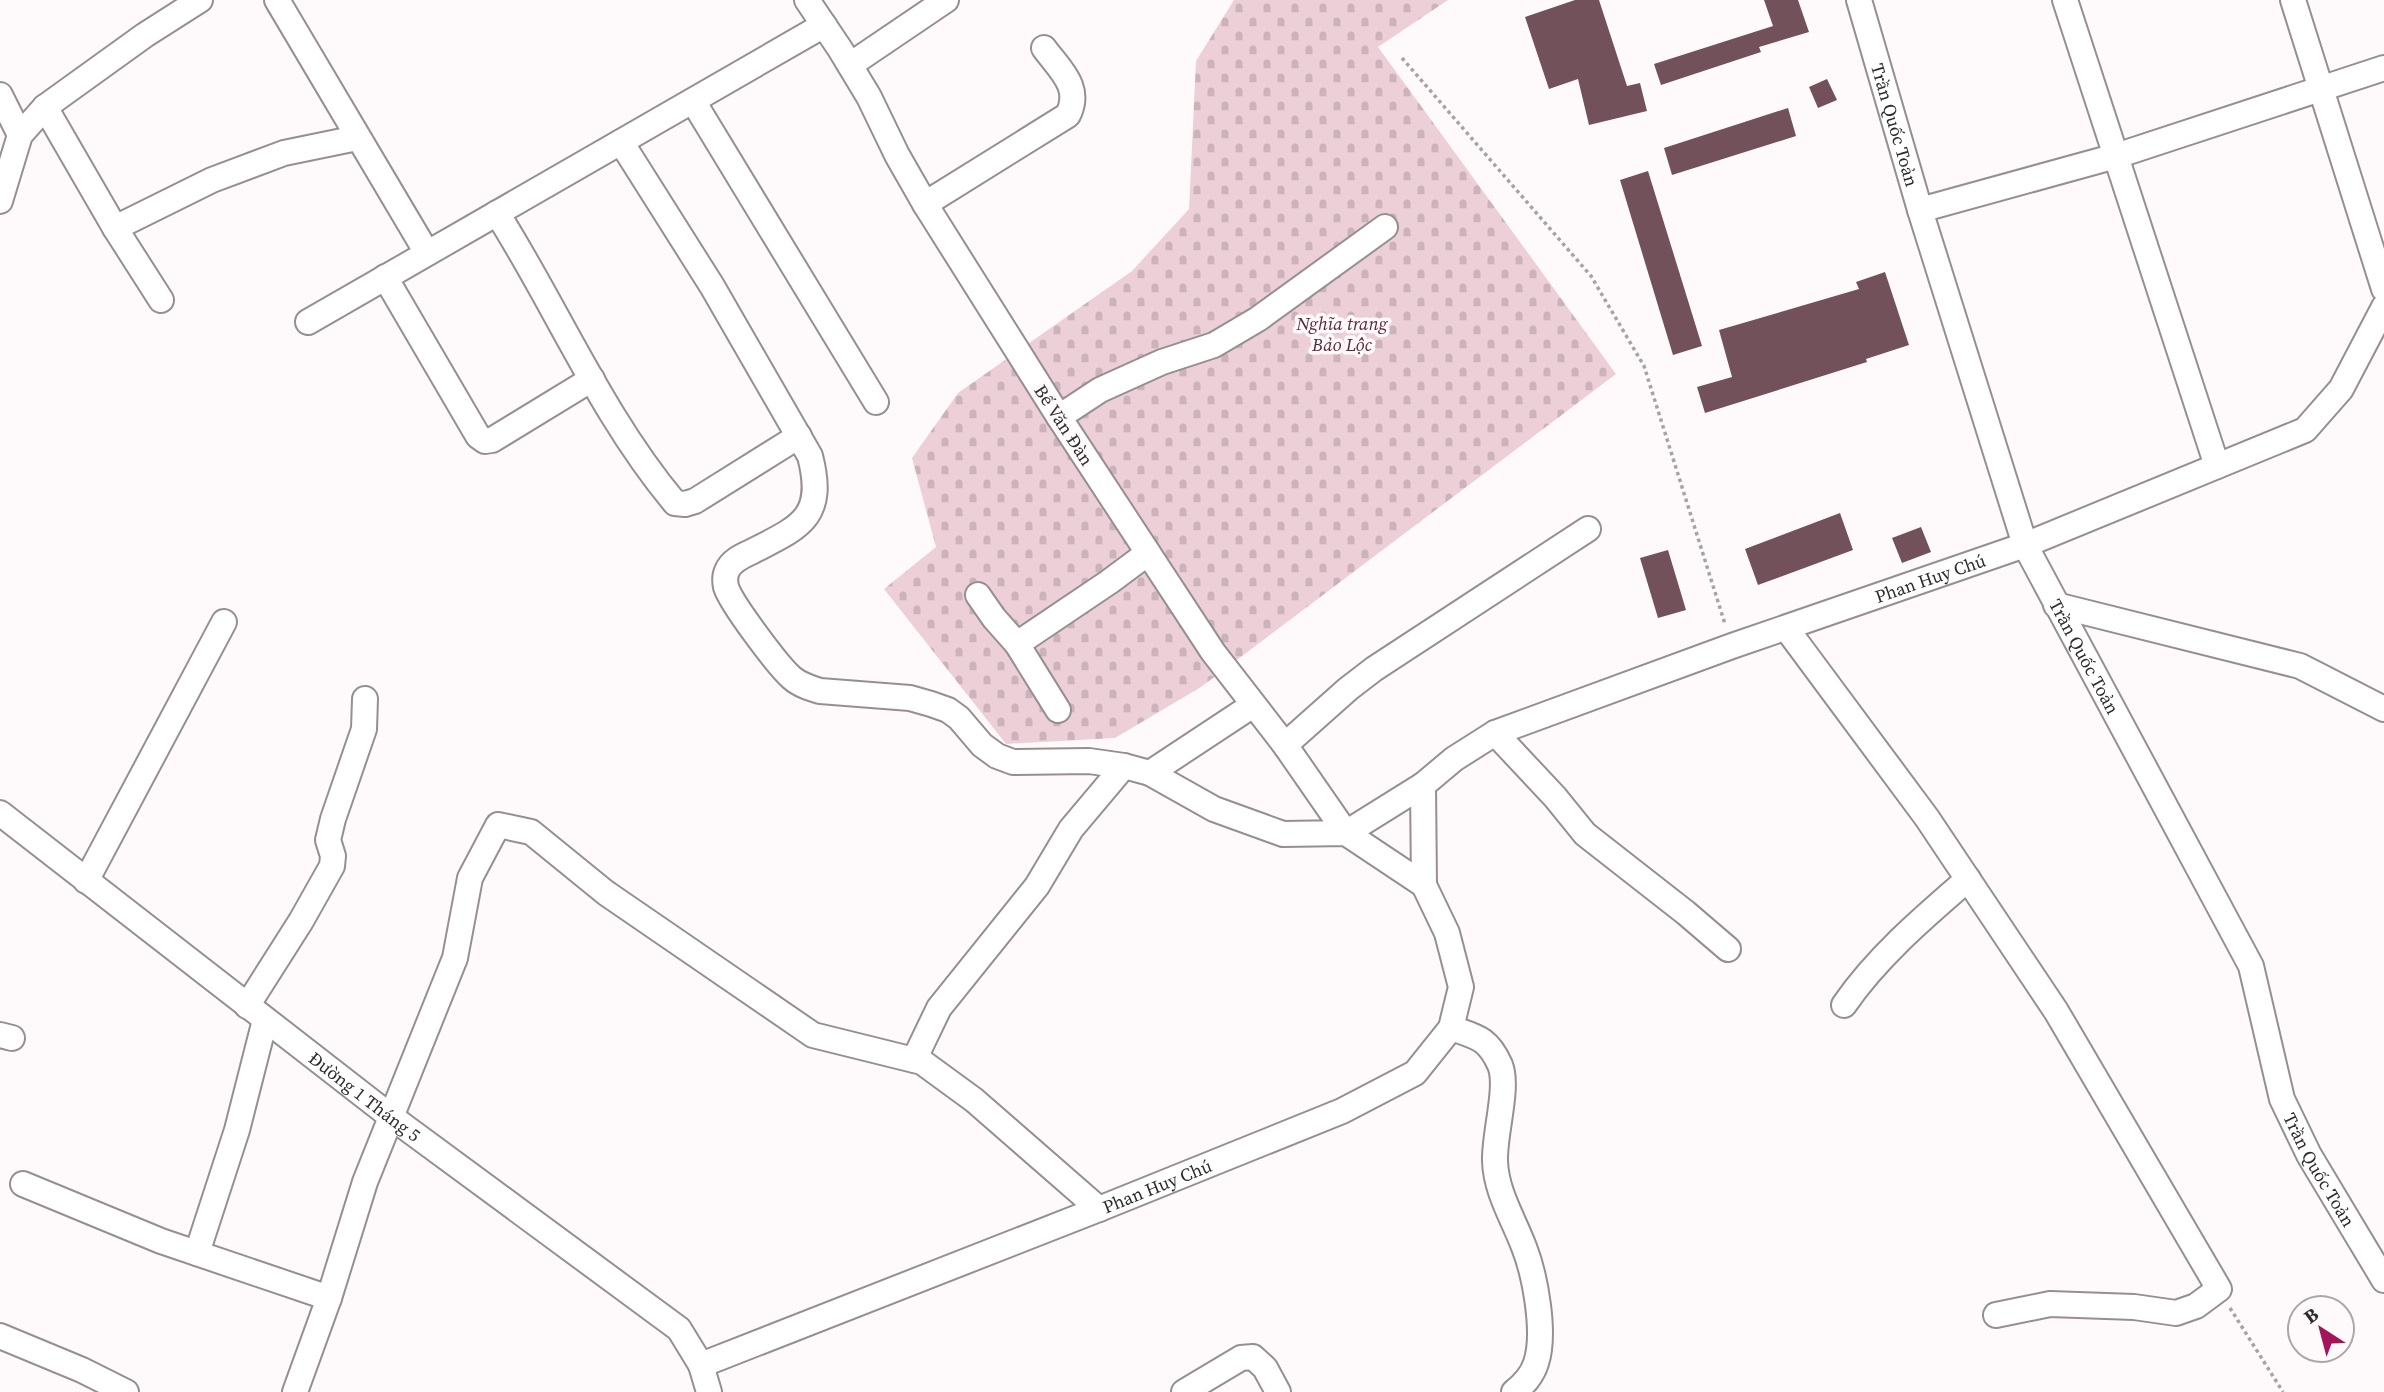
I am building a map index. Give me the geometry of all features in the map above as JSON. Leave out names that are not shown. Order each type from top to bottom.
[{"type":"street","points":[[0,201],[20,135],[45,107],[145,35],[200,0]]},
{"type":"street","points":[[277,0],[427,253]]},
{"type":"street","name":"Bế Văn Đàn","points":[[807,0],[850,65],[925,204],[1059,417],[1213,652],[1285,746],[1346,833]]},
{"type":"street","points":[[850,65],[946,0]]},
{"type":"street","name":"Trần Quốc Toản","points":[[1858,0],[1920,210],[2025,545],[2251,966],[2282,1099],[2309,1155],[2384,1280]]},
{"type":"street","points":[[2065,0],[2217,466]]},
{"type":"street","points":[[2293,0],[2384,289]]},
{"type":"street","points":[[308,322],[824,26]]},
{"type":"street","points":[[925,204],[1068,115],[1074,104],[1075,94],[1044,48]]},
{"type":"street","points":[[1920,210],[2116,156],[2384,68]]},
{"type":"street","points":[[0,95],[20,135]]},
{"type":"street","points":[[693,101],[876,402]]},
{"type":"street","points":[[45,107],[160,300]]},
{"type":"street","points":[[115,228],[212,180],[284,153],[357,138]]},
{"type":"street","points":[[621,142],[712,286],[810,456],[816,480],[805,521],[732,563],[726,573],[725,586],[780,667],[794,680],[807,688],[820,691],[911,698],[948,710],[959,718],[982,745],[997,756],[1013,762],[1089,761],[1124,766],[1150,774],[1214,809],[1283,834],[1346,833],[1424,885]]},
{"type":"street","points":[[497,213],[649,472],[675,503],[695,501],[799,436]]},
{"type":"street","points":[[1059,417],[1100,390],[1162,362],[1214,345],[1258,319],[1385,227]]},
{"type":"street","points":[[385,277],[478,436],[485,441],[492,440],[592,379]]},
{"type":"street","name":"Phan Huy Chú","points":[[1346,833],[1423,785],[1454,759],[1495,733],[1732,646],[2025,545],[2305,429],[2341,389],[2384,307]]},
{"type":"street","points":[[1285,746],[1374,669],[1588,529]]},
{"type":"street","points":[[1017,644],[1147,553]]},
{"type":"street","points":[[978,595],[1017,644],[1058,710]]},
{"type":"street","points":[[2056,605],[2300,666],[2384,709]]},
{"type":"street","points":[[86,881],[224,622]]},
{"type":"street","points":[[1786,628],[1927,818],[2056,1011],[2219,1289],[2196,1306],[2176,1313],[2134,1307],[2050,1304],[1996,1315]]},
{"type":"street","points":[[197,1253],[237,1130],[256,1013],[301,921],[332,866],[333,856],[328,839],[332,819],[364,729],[365,699]]},
{"type":"street","points":[[1150,774],[1253,705]]},
{"type":"street","points":[[1495,733],[1555,797],[1585,834],[1728,949]]},
{"type":"street","points":[[914,1060],[939,1008],[1037,886],[1071,829],[1124,766]]},
{"type":"street","points":[[1423,785],[1424,885]]},
{"type":"street","name":"Đường 1 Tháng 5","points":[[0,813],[390,1116],[679,1329],[701,1365],[709,1392]]},
{"type":"street","points":[[295,1392],[329,1298],[365,1182],[455,958],[470,878],[498,825],[531,832],[606,893],[813,1035],[922,1062],[974,1100],[1099,1209]]},
{"type":"street","points":[[1844,1005],[1857,985],[1968,879]]},
{"type":"street","name":"Phan Huy Chú","points":[[701,1365],[1342,1111],[1415,1073],[1451,1028],[1461,988],[1447,933],[1424,885]]},
{"type":"street","points":[[1451,1028],[1483,1039],[1501,1067],[1504,1081],[1495,1161],[1498,1186],[1525,1249],[1535,1282],[1539,1324],[1537,1362],[1527,1381],[1514,1392]]},
{"type":"street","points":[[23,1184],[161,1241],[329,1298]]},
{"type":"street","points":[[0,1336],[82,1370],[126,1392]]},
{"type":"street","points":[[1184,1392],[1241,1358],[1253,1357],[1265,1368],[1278,1392]]},
{"type":"path","points":[[1402,58],[1591,276],[1644,366],[1732,646]]},
{"type":"path","points":[[2219,1289],[2283,1392]]},
{"type":"green space","name":"Nghĩa trang Bảo Lộc","points":[[1234,0],[1448,0],[1378,47],[1616,374],[1201,687],[1115,738],[1006,744],[884,589],[936,547],[912,458],[958,393],[1132,271],[1189,209],[1196,61]]},
{"type":"building","points":[[1575,0],[1599,0],[1627,86],[1640,83],[1647,111],[1589,125],[1578,79],[1549,89],[1525,17]]},
{"type":"building","points":[[1764,0],[1798,0],[1809,32],[1759,47],[1761,52],[1661,85],[1654,64],[1773,26]]},
{"type":"building","points":[[1827,79],[1837,100],[1818,108],[1809,87]]},
{"type":"building","points":[[1788,108],[1796,136],[1672,175],[1664,148]]},
{"type":"building","points":[[1648,171],[1702,346],[1673,355],[1620,180]]},
{"type":"building","points":[[1885,272],[1909,345],[1866,359],[1867,362],[1705,413],[1697,387],[1732,377],[1719,330],[1859,289],[1856,282]]},
{"type":"building","points":[[1840,513],[1853,550],[1758,585],[1745,549]]},
{"type":"building","points":[[1921,527],[1931,552],[1902,563],[1892,538]]},
{"type":"building","points":[[1668,550],[1686,610],[1658,618],[1640,558]]}]
